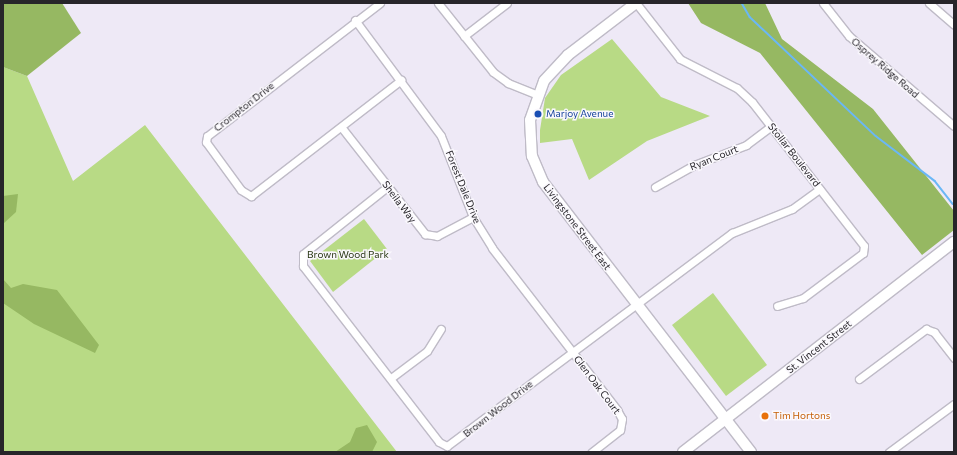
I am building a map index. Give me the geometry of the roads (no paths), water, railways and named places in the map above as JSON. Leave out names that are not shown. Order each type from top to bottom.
[{"type":"street","name":"Crompton Drive","points":[[380,3],[355,20],[207,136],[206,142],[241,190],[251,196],[342,128],[401,80]]},
{"type":"street","points":[[438,3],[500,79],[537,95]]},
{"type":"street","points":[[464,36],[507,3]]},
{"type":"street","name":"Livingstone Street East","points":[[636,3],[561,61],[537,95],[530,138],[538,173],[636,304],[751,452]]},
{"type":"street","name":"Stollar Boulevard","points":[[636,3],[680,59],[737,88],[771,126],[862,242],[863,253],[803,298],[777,306]]},
{"type":"street","name":"Osprey Ridge Road","points":[[823,3],[849,36],[954,126]]},
{"type":"street","points":[[929,3],[954,25]]},
{"type":"street","name":"Forest Dale Drive","points":[[355,20],[401,80],[446,145],[474,217],[492,248],[572,352]]},
{"type":"street","name":"Ryan Court","points":[[655,187],[694,165],[746,145],[771,126]]},
{"type":"street","name":"Sheila Way","points":[[342,128],[425,234],[437,236],[474,217]]},
{"type":"street","name":"Brown Wood Drive","points":[[387,187],[303,254],[301,260],[439,442],[447,446],[732,233],[792,209],[820,189]]},
{"type":"street","name":"St. Vincent Street","points":[[683,452],[954,242]]},
{"type":"street","points":[[391,378],[427,351],[441,329]]},
{"type":"street","points":[[859,379],[925,329],[934,332],[954,358]]},
{"type":"street","name":"Glen Oak Court","points":[[572,352],[622,418],[620,430],[592,452]]},
{"type":"street","points":[[889,452],[954,404]]},
{"type":"waterway","points":[[742,3],[750,17],[876,136],[935,181],[953,204]]},
{"type":"place","name":"Marjoy Avenue","points":[[538,114]]},
{"type":"place","name":"Tim Hortons","points":[[765,416]]},
{"type":"park label","name":"Brown Wood Park","points":[[348,255]]}]
